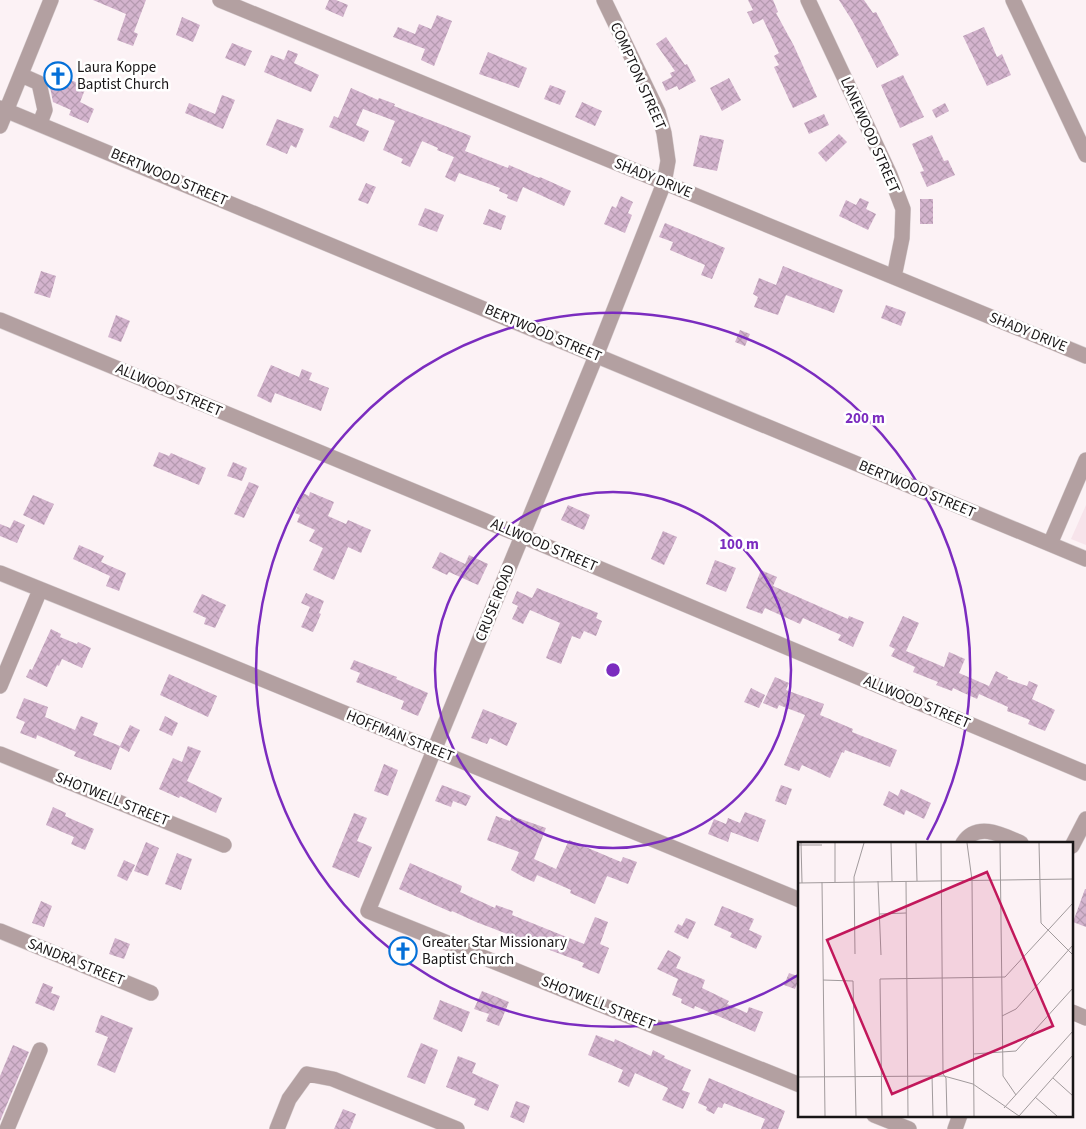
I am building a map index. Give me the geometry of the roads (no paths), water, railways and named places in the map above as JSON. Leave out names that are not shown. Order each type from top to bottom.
[{"type":"street","points":[[0,126],[4,109],[21,75],[51,0]]},
{"type":"street","name":"SHADY DRIVE","points":[[220,0],[1086,356]]},
{"type":"street","name":"COMPTON STREET","points":[[604,0],[658,112],[664,133],[668,160],[664,183]]},
{"type":"street","name":"LANEWOOD STREET","points":[[808,0],[890,175],[903,210],[902,238],[894,277]]},
{"type":"street","points":[[1013,0],[1086,155]]},
{"type":"street","points":[[21,75],[39,83],[45,110],[40,123]]},
{"type":"street","name":"BERTWOOD STREET","points":[[4,109],[1086,559]]},
{"type":"street","name":"CRUSE ROAD","points":[[368,911],[596,356],[664,183]]},
{"type":"street","name":"ALLWOOD STREET","points":[[0,320],[522,536],[1086,773]]},
{"type":"street","points":[[1050,544],[1086,460]]},
{"type":"street","name":"HOFFMAN STREET","points":[[0,574],[196,652],[798,899]]},
{"type":"street","points":[[0,686],[40,590]]},
{"type":"street","name":"SHOTWELL STREET","points":[[0,754],[224,845]]},
{"type":"street","points":[[1077,847],[1086,819]]},
{"type":"street","points":[[965,842],[970,836],[981,830],[998,833],[1019,842]]},
{"type":"street","name":"SHOTWELL STREET","points":[[368,911],[798,1084]]},
{"type":"street","name":"SANDRA STREET","points":[[0,931],[151,993]]},
{"type":"street","points":[[1074,1013],[1086,1018]]},
{"type":"street","points":[[7,1129],[40,1050]]},
{"type":"street","points":[[277,1129],[289,1099],[307,1074],[333,1079],[457,1129]]},
{"type":"street","points":[[876,1116],[908,1129]]},
{"type":"street","points":[[955,1129],[960,1116]]},
{"type":"place","name":"Laura Koppe Baptist Church","points":[[58,76]]},
{"type":"place","name":"Greater Star Missionary Baptist Church","points":[[403,951]]}]
